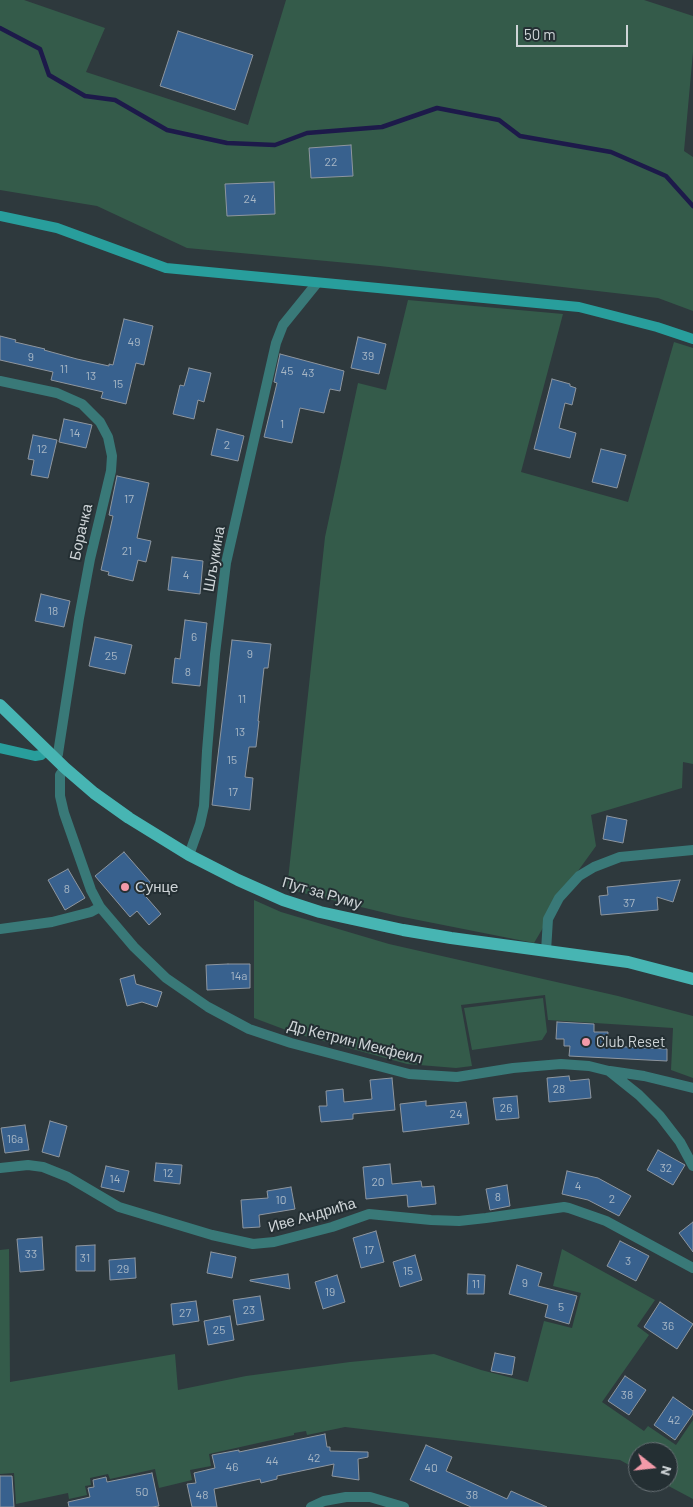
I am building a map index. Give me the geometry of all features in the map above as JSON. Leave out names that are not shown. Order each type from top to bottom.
[{"type":"main road","points":[[0,216],[57,228],[166,268],[579,306],[657,327],[693,339]]},
{"type":"main road","name":"Пут за Руму","points":[[0,705],[65,768],[129,818],[189,855],[238,880],[284,900],[320,912],[403,930],[628,962],[693,979]]},
{"type":"main road","points":[[0,748],[35,756],[51,755]]},
{"type":"street","name":"Шљукина","points":[[189,855],[204,806],[215,654],[226,562],[276,343],[283,325],[317,283]]},
{"type":"street","name":"Борачка","points":[[0,381],[57,393],[82,404],[100,422],[108,438],[112,456],[111,472],[92,551],[79,618],[58,754],[51,755]]},
{"type":"street","name":"Др Кетрин Мекфеил","points":[[65,768],[60,775],[60,796],[64,813],[91,890],[100,908],[134,947],[166,978],[208,1007],[249,1028],[291,1043],[409,1074],[457,1077],[513,1068],[561,1064],[589,1066],[609,1071],[639,1095],[660,1116],[680,1142],[693,1166]]},
{"type":"street","points":[[546,951],[548,919],[559,898],[579,876],[594,867],[620,856],[693,850]]},
{"type":"street","points":[[0,929],[52,922],[100,908]]},
{"type":"street","points":[[609,1071],[644,1076],[693,1088]]},
{"type":"street","name":"Иве Андрића","points":[[0,1168],[28,1165],[43,1167],[68,1177],[119,1207],[212,1235],[253,1244],[274,1242],[369,1214],[431,1220],[459,1220],[564,1207],[606,1221],[693,1268]]},
{"type":"street","points":[[312,1507],[324,1501],[346,1497],[370,1497],[404,1507]]},
{"type":"green space","points":[[0,0],[24,0],[105,28],[86,72],[248,125],[286,0],[644,0],[693,16],[693,52],[684,151],[693,157],[693,311],[658,298],[380,266],[187,248],[97,206],[0,190]]},
{"type":"green space","points":[[408,300],[563,314],[521,472],[628,502],[674,342],[693,348],[693,764],[683,762],[682,788],[591,815],[596,846],[570,882],[534,943],[398,916],[287,889],[325,537],[358,383],[386,390]]},
{"type":"green space","points":[[254,900],[281,912],[389,944],[618,996],[693,1016],[693,1078],[671,1070],[673,1028],[548,1020],[545,995],[461,1005],[472,1066],[456,1068],[407,1064],[294,1033],[254,1018]]},
{"type":"green space","points":[[543,998],[547,1032],[542,1040],[472,1050],[464,1008]]},
{"type":"green space","points":[[9,1249],[10,1382],[175,1354],[178,1390],[246,1376],[350,1362],[434,1354],[481,1370],[528,1382],[544,1321],[572,1328],[581,1293],[553,1286],[562,1249],[655,1300],[637,1326],[649,1335],[602,1402],[644,1431],[648,1426],[672,1442],[628,1442],[628,1464],[620,1460],[345,1427],[307,1435],[306,1431],[294,1433],[294,1435],[209,1454],[211,1466],[190,1470],[192,1480],[159,1488],[155,1469],[110,1479],[108,1474],[90,1478],[91,1485],[85,1486],[87,1495],[69,1499],[68,1493],[16,1504],[14,1473],[0,1474],[0,1250]]},
{"type":"green space","points":[[693,1420],[693,1499],[678,1491],[678,1442]]},
{"type":"building","points":[[178,31],[253,55],[235,110],[160,86]]},
{"type":"building","points":[[351,145],[353,176],[311,178],[309,148]]},
{"type":"building","points":[[274,182],[275,214],[227,216],[225,184]]},
{"type":"building","points":[[124,319],[153,326],[144,365],[136,363],[126,404],[101,398],[103,392],[51,380],[53,372],[0,360],[0,336],[77,359],[109,366],[109,364],[113,365]]},
{"type":"building","points":[[358,337],[386,344],[379,374],[351,368]]},
{"type":"building","points":[[280,354],[344,371],[340,391],[330,389],[324,413],[300,408],[292,443],[264,437],[277,383],[274,382]]},
{"type":"building","points":[[189,368],[211,373],[204,402],[198,400],[194,419],[173,414],[180,385],[184,386]]},
{"type":"building","points":[[552,379],[570,384],[570,386],[576,388],[572,405],[565,403],[559,428],[576,433],[570,458],[534,449]]},
{"type":"building","points":[[64,419],[92,425],[86,448],[59,442]]},
{"type":"building","points":[[217,429],[244,436],[238,461],[211,455]]},
{"type":"building","points":[[33,435],[57,440],[48,478],[31,475],[34,460],[28,459]]},
{"type":"building","points":[[601,449],[626,455],[617,488],[592,482]]},
{"type":"building","points":[[117,476],[149,483],[137,538],[151,541],[146,562],[138,560],[133,581],[108,575],[109,572],[101,570],[113,516],[109,515]]},
{"type":"building","points":[[172,557],[203,561],[200,594],[168,590]]},
{"type":"building","points":[[41,594],[70,601],[64,627],[35,621]]},
{"type":"building","points":[[185,620],[207,623],[200,686],[172,683],[175,658],[180,659]]},
{"type":"building","points":[[95,637],[132,645],[125,674],[89,666]]},
{"type":"building","points":[[232,640],[271,644],[268,668],[264,668],[256,747],[249,747],[245,777],[253,778],[250,810],[212,805]]},
{"type":"building","points":[[607,816],[627,820],[623,843],[603,839]]},
{"type":"building","name":"Сунце","points":[[124,852],[151,883],[141,891],[161,914],[149,925],[137,911],[130,917],[95,876]]},
{"type":"building","points":[[68,869],[85,898],[65,910],[48,880]]},
{"type":"building","points":[[680,880],[673,902],[657,897],[658,910],[601,915],[599,896],[608,895],[607,887]]},
{"type":"building","points":[[250,964],[250,988],[207,990],[206,965]]},
{"type":"building","points":[[134,975],[136,984],[162,992],[157,1007],[142,1002],[127,1006],[120,979]]},
{"type":"building","name":"Club Reset","points":[[557,1022],[594,1024],[594,1032],[608,1032],[607,1046],[667,1049],[667,1061],[569,1056],[570,1046],[564,1046],[564,1039],[556,1039]]},
{"type":"building","points":[[569,1076],[570,1081],[589,1079],[591,1098],[549,1102],[547,1078]]},
{"type":"building","points":[[392,1078],[395,1110],[353,1114],[353,1119],[321,1122],[319,1106],[327,1106],[326,1091],[343,1089],[344,1102],[372,1099],[370,1080]]},
{"type":"building","points":[[517,1096],[519,1118],[496,1120],[493,1098]]},
{"type":"building","points":[[426,1101],[426,1106],[466,1102],[469,1124],[403,1132],[400,1104]]},
{"type":"building","points":[[50,1121],[67,1126],[59,1157],[42,1152]]},
{"type":"building","points":[[25,1125],[29,1150],[5,1153],[1,1128]]},
{"type":"building","points":[[658,1150],[685,1165],[673,1185],[647,1170]]},
{"type":"building","points":[[156,1163],[182,1165],[180,1184],[154,1181]]},
{"type":"building","points":[[390,1164],[392,1184],[421,1181],[422,1187],[434,1186],[436,1204],[408,1207],[407,1195],[366,1199],[363,1167]]},
{"type":"building","points":[[106,1166],[129,1171],[124,1192],[101,1187]]},
{"type":"building","points":[[567,1171],[598,1178],[631,1196],[619,1216],[588,1200],[562,1194]]},
{"type":"building","points":[[507,1185],[510,1206],[490,1210],[486,1189]]},
{"type":"building","points":[[291,1187],[295,1209],[259,1215],[260,1227],[243,1228],[241,1200],[268,1198],[267,1191]]},
{"type":"building","points":[[693,1222],[693,1252],[679,1233]]},
{"type":"building","points":[[376,1231],[384,1262],[361,1268],[353,1238]]},
{"type":"building","points":[[42,1237],[44,1270],[20,1272],[17,1239]]},
{"type":"building","points":[[620,1241],[649,1256],[636,1281],[607,1266]]},
{"type":"building","points":[[95,1245],[95,1271],[76,1271],[76,1246]]},
{"type":"building","points":[[211,1252],[236,1257],[232,1278],[207,1273]]},
{"type":"building","points":[[415,1255],[422,1280],[400,1287],[393,1262]]},
{"type":"building","points":[[135,1258],[136,1278],[110,1280],[109,1260]]},
{"type":"building","points":[[517,1265],[542,1273],[538,1286],[577,1296],[569,1324],[545,1317],[548,1305],[509,1294]]},
{"type":"building","points":[[288,1274],[290,1289],[250,1281],[250,1280]]},
{"type":"building","points":[[468,1274],[485,1275],[484,1294],[467,1294]]},
{"type":"building","points":[[337,1275],[345,1302],[323,1309],[315,1282]]},
{"type":"building","points":[[260,1296],[264,1320],[237,1325],[233,1300]]},
{"type":"building","points":[[196,1301],[199,1321],[173,1325],[171,1304]]},
{"type":"building","points":[[660,1302],[693,1324],[677,1349],[644,1327]]},
{"type":"building","points":[[230,1316],[234,1340],[208,1345],[204,1321]]},
{"type":"building","points":[[495,1353],[515,1357],[512,1375],[491,1371]]},
{"type":"building","points":[[625,1376],[646,1390],[629,1415],[608,1401]]},
{"type":"building","points":[[673,1397],[693,1411],[693,1414],[675,1440],[654,1425]]},
{"type":"building","points":[[325,1434],[327,1447],[330,1447],[330,1451],[368,1452],[368,1457],[358,1459],[359,1480],[332,1476],[334,1464],[277,1476],[277,1479],[261,1483],[260,1479],[214,1489],[217,1507],[192,1507],[187,1484],[196,1483],[194,1473],[215,1468],[212,1455],[239,1450],[239,1452]]},
{"type":"building","points":[[426,1445],[452,1457],[446,1471],[507,1499],[511,1491],[547,1507],[471,1507],[410,1480]]},
{"type":"building","points":[[152,1473],[159,1506],[69,1507],[68,1502],[90,1497],[88,1488],[94,1487],[93,1480],[106,1477],[107,1482]]},
{"type":"building","points":[[0,1476],[12,1476],[14,1507],[0,1507]]},
{"type":"waterway","points":[[0,28],[40,49],[49,75],[85,96],[115,100],[167,130],[227,143],[275,145],[307,133],[382,127],[437,108],[499,120],[520,136],[611,152],[666,176],[693,206]]},
{"type":"place","name":"Сунце","points":[[125,887]]},
{"type":"place","name":"Club Reset","points":[[586,1042]]}]
